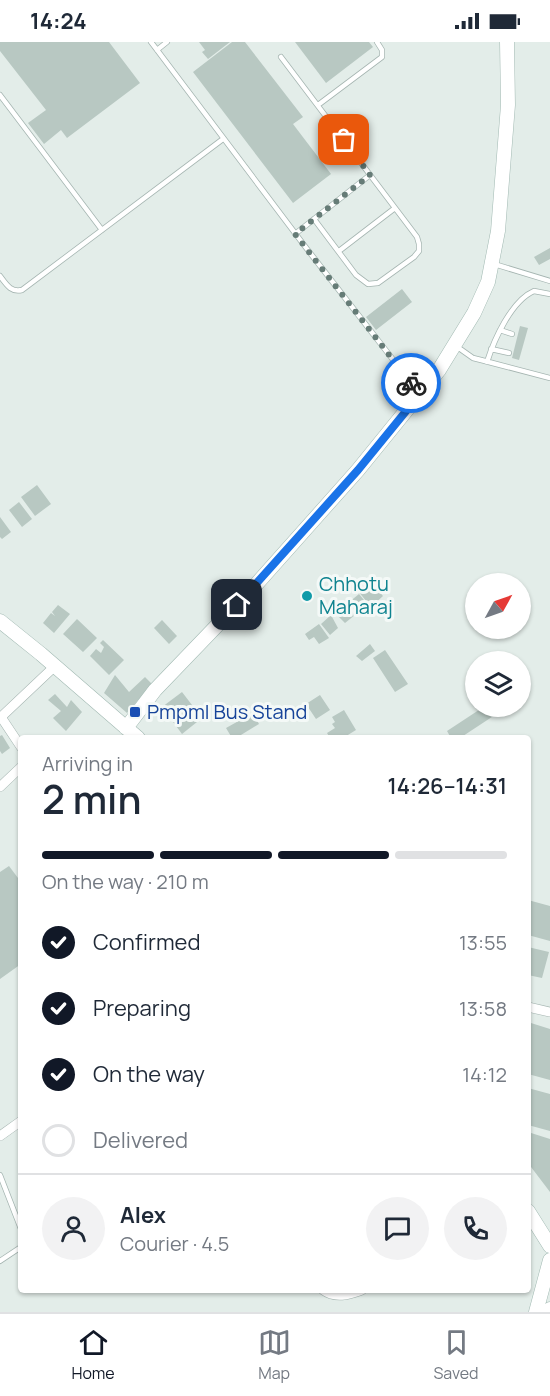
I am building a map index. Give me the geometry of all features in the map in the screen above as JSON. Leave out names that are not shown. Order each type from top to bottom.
[{"type":"street","points":[[126,728],[155,690],[254,588],[350,478],[420,394],[456,346],[488,282],[498,231],[508,105],[507,42]]},
{"type":"street","points":[[0,621],[134,735]]},
{"type":"street","points":[[18,743],[1,718],[55,666]]},
{"type":"street","points":[[0,787],[18,770]]},
{"type":"street","points":[[531,1008],[550,1012]]},
{"type":"street","points":[[0,1136],[18,1123]]},
{"type":"street","points":[[531,1216],[550,1246]]},
{"type":"street","points":[[536,1312],[550,1260]]},
{"type":"street","points":[[327,1293],[343,1296],[352,1293]]},
{"type":"lane","points":[[152,42],[295,234],[420,394]]},
{"type":"lane","points":[[157,50],[167,42]]},
{"type":"lane","points":[[318,105],[382,57],[382,50],[377,42]]},
{"type":"lane","points":[[281,57],[417,237],[419,251],[414,257],[373,285],[361,280],[314,219]]},
{"type":"lane","points":[[0,95],[102,230]]},
{"type":"lane","points":[[0,276],[12,290],[22,290],[223,139]]},
{"type":"lane","points":[[295,234],[370,175]]},
{"type":"lane","points":[[339,251],[395,208]]},
{"type":"lane","points":[[491,263],[550,281]]},
{"type":"lane","points":[[487,362],[500,330],[522,298],[528,293],[538,291],[550,294]]},
{"type":"lane","points":[[500,330],[512,334]]},
{"type":"lane","points":[[456,346],[473,358],[550,378]]},
{"type":"lane","points":[[491,349],[509,353]]},
{"type":"lane","points":[[0,1175],[18,1221]]},
{"type":"lane","points":[[0,1261],[18,1249]]},
{"type":"building","points":[[0,42],[109,42],[140,83],[67,138],[61,130],[44,144],[28,123],[46,110],[0,51]]},
{"type":"building","points":[[199,42],[230,42],[208,59],[202,52],[205,50]]},
{"type":"building","points":[[232,42],[245,42],[303,117],[293,124],[331,174],[293,203],[193,72]]},
{"type":"building","points":[[295,42],[369,42],[373,47],[326,83]]},
{"type":"building","points":[[550,248],[550,259],[539,265],[534,257]]},
{"type":"building","points":[[402,289],[412,302],[376,330],[366,317]]},
{"type":"building","points":[[520,326],[528,328],[519,360],[512,358]]},
{"type":"building","points":[[37,485],[51,504],[35,516],[21,497]]},
{"type":"building","points":[[19,502],[32,519],[22,527],[9,510]]},
{"type":"building","points":[[0,517],[11,532],[2,539],[0,537]]},
{"type":"building","points":[[370,581],[383,596],[371,607],[358,591]]},
{"type":"building","points":[[359,594],[368,605],[357,613],[348,603]]},
{"type":"building","points":[[345,604],[355,615],[345,623],[335,613]]},
{"type":"building","points":[[58,605],[70,614],[54,633],[43,623],[51,613],[55,616],[52,612]]},
{"type":"building","points":[[331,615],[338,628],[330,635],[321,624]]},
{"type":"building","points":[[77,619],[97,638],[83,652],[63,634]]},
{"type":"building","points":[[162,620],[177,636],[169,644],[154,628]]},
{"type":"building","points":[[319,624],[329,638],[319,644],[314,637],[309,640],[305,634]]},
{"type":"building","points":[[103,640],[124,660],[109,675],[90,656],[96,649],[101,653],[104,647],[100,643]]},
{"type":"building","points":[[370,644],[375,651],[362,661],[356,656]]},
{"type":"building","points":[[385,650],[408,684],[395,692],[373,658]]},
{"type":"building","points":[[115,675],[129,692],[145,677],[152,684],[127,713],[104,693]]},
{"type":"building","points":[[182,692],[202,718],[182,734],[162,707]]},
{"type":"building","points":[[55,694],[67,707],[71,700],[82,712],[66,731],[53,718],[61,711],[48,700]]},
{"type":"building","points":[[320,695],[330,710],[316,719],[306,704]]},
{"type":"building","points":[[344,710],[356,730],[348,735],[328,735],[327,733],[335,728],[332,724],[335,722],[332,717]]},
{"type":"building","points":[[253,713],[259,724],[241,735],[230,735],[226,728]]},
{"type":"building","points":[[468,717],[492,717],[465,735],[449,735],[447,731]]},
{"type":"building","points":[[2,735],[10,748],[2,754],[0,736]]},
{"type":"building","points":[[9,866],[18,878],[18,966],[0,979],[0,872]]},
{"type":"building","points":[[531,901],[550,906],[550,941],[531,936]]},
{"type":"building","points":[[531,948],[549,952],[542,978],[531,976]]},
{"type":"building","points":[[531,1023],[550,1029],[550,1080],[531,1075]]},
{"type":"building","points":[[531,1089],[550,1094],[550,1131],[531,1126]]},
{"type":"building","points":[[531,1133],[550,1139],[550,1192],[531,1167]]},
{"type":"way so far","points":[[344,140],[370,175],[295,234],[411,383]]},
{"type":"place","name":"Chhotu Maharaj","points":[[307,596]]},
{"type":"place","name":"Pmpml Bus Stand","points":[[135,712]]},
{"type":"route","points":[[237,605],[358,470],[420,394],[411,383]]}]
